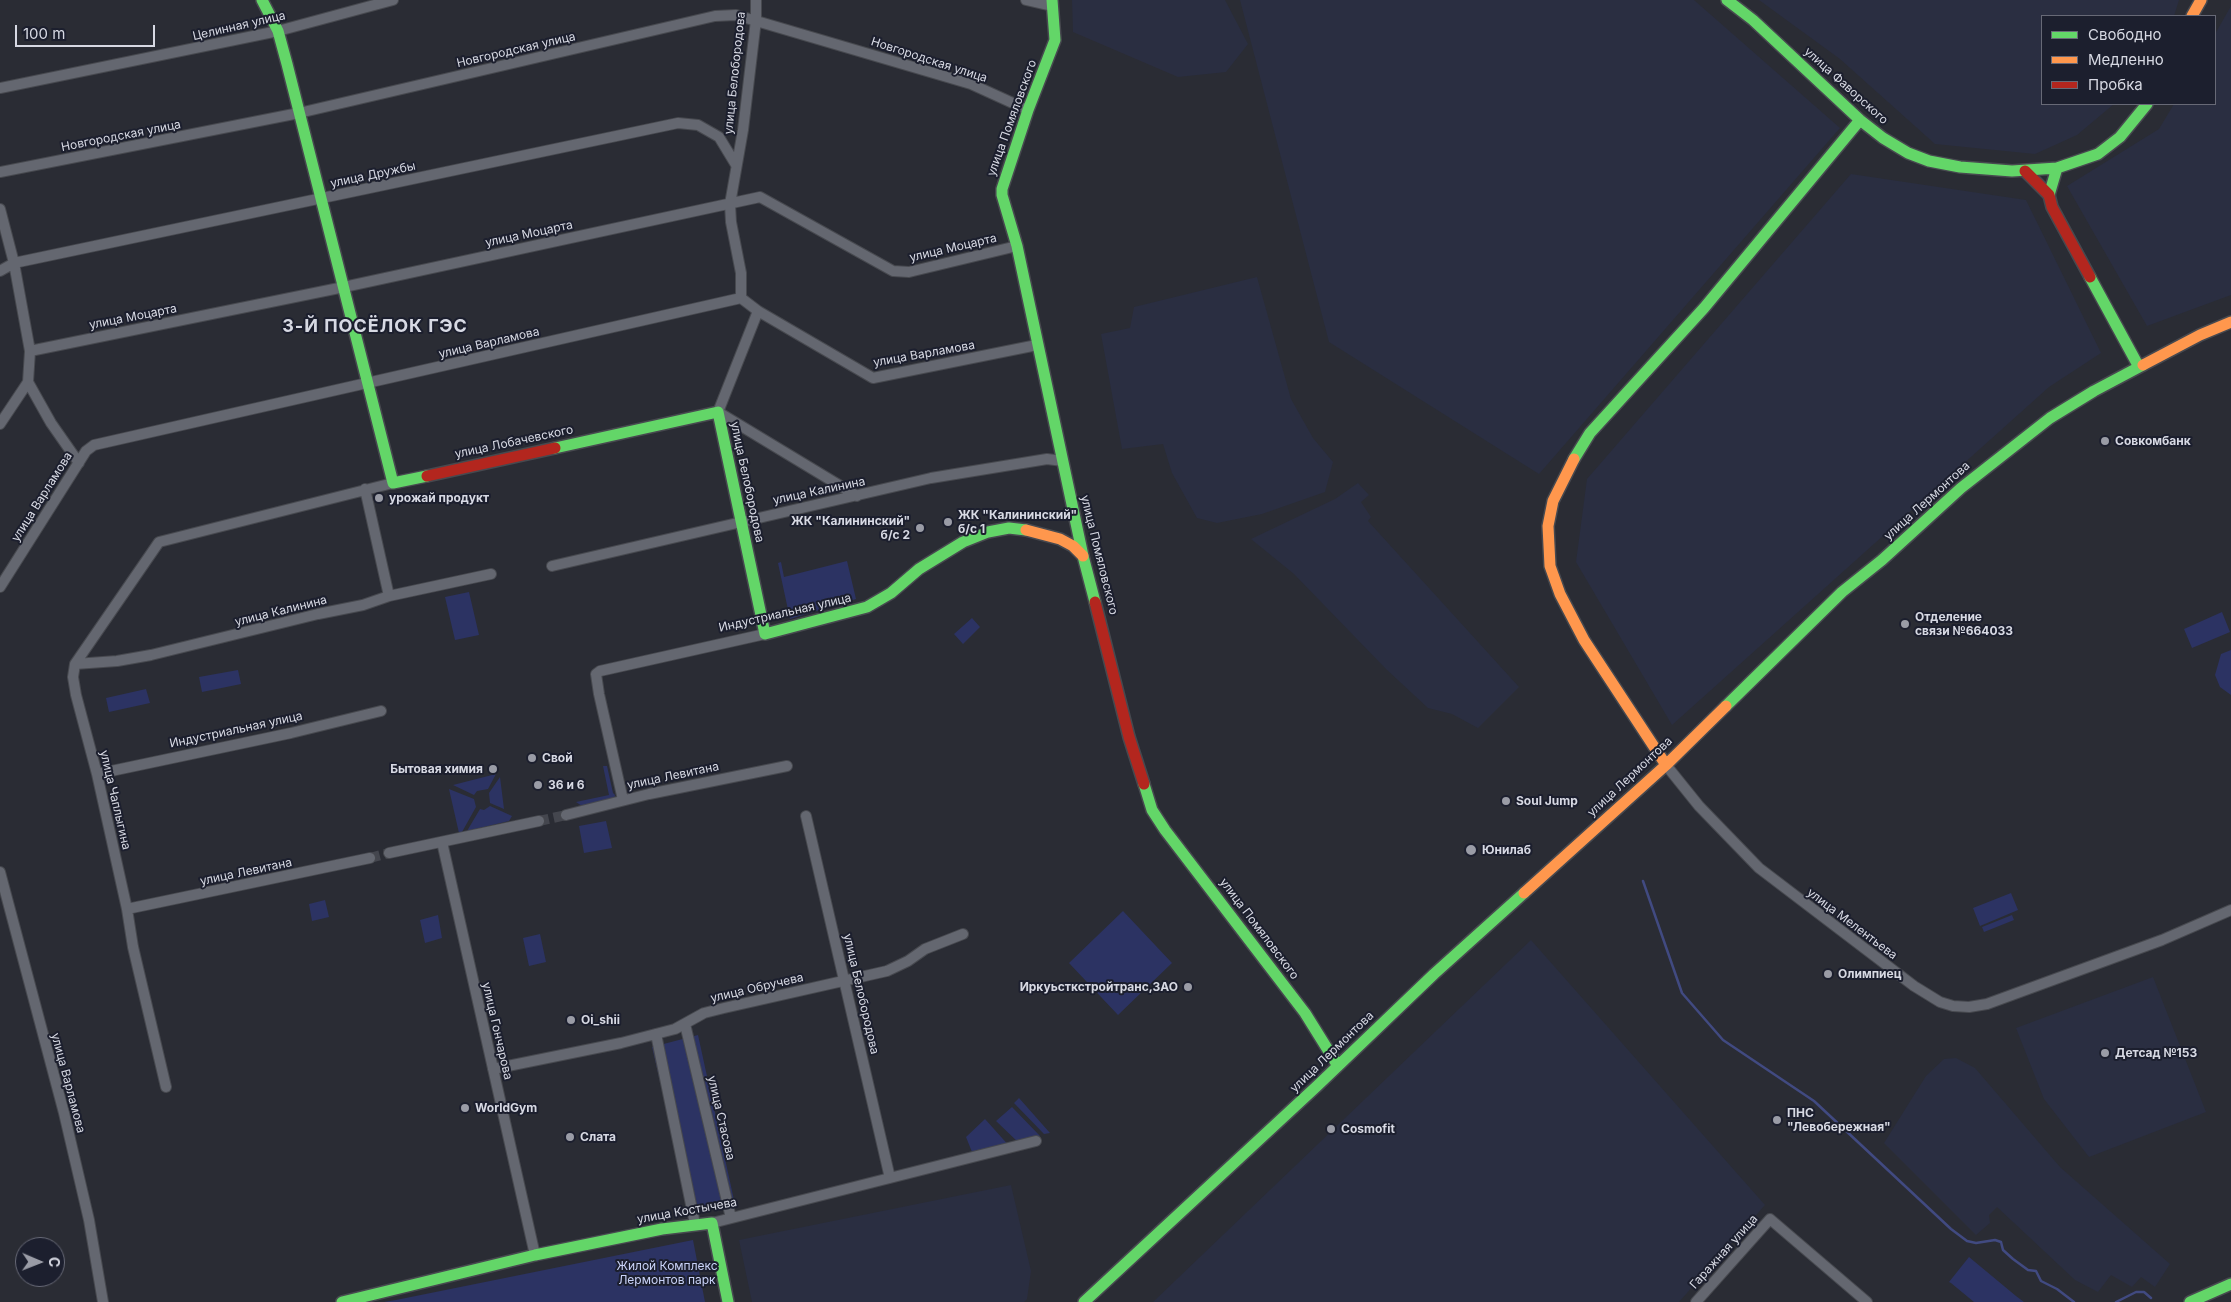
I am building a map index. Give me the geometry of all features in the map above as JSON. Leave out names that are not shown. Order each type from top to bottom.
[{"type":"street","points":[[262,0],[278,31],[393,482]]},
{"type":"street","name":"Целинная улица","points":[[0,88],[278,31],[394,0]]},
{"type":"street","name":"улица Белобородова","points":[[740,298],[741,273],[731,222],[730,204],[744,130],[756,20],[756,0]]},
{"type":"street","points":[[1026,0],[1052,3]]},
{"type":"street","name":"улица Фаворского","points":[[1727,0],[1753,20],[1860,120],[1883,138],[1908,153],[1929,161],[1960,167],[2025,171],[2057,168],[2098,154],[2120,137],[2146,105]]},
{"type":"street","points":[[2193,15],[2201,0]]},
{"type":"street","name":"улица Помяловского","points":[[1052,3],[1055,40],[1028,110],[1002,189],[1002,195],[1017,246],[1083,556],[1128,737],[1152,810],[1165,830],[1305,1013],[1338,1066]]},
{"type":"street","name":"Новгородская улица","points":[[0,172],[299,113],[715,16],[736,15],[756,20],[971,84],[1028,110]]},
{"type":"street","points":[[1666,765],[1584,640],[1560,594],[1550,566],[1548,526],[1553,501],[1566,473],[1590,433],[1696,318],[1860,120]]},
{"type":"street","name":"улица Дружбы","points":[[0,271],[14,263],[678,124],[698,126],[719,137],[736,165]]},
{"type":"street","points":[[2057,168],[2049,195],[2052,207],[2139,367]]},
{"type":"street","points":[[2025,171],[2049,195]]},
{"type":"street","name":"улица Моцарта","points":[[30,351],[344,287],[760,197],[893,271],[909,272],[1017,246]]},
{"type":"street","points":[[0,209],[14,263],[30,351],[28,382],[0,424]]},
{"type":"street","name":"улица Варламова","points":[[0,587],[89,447],[94,445],[740,298],[758,311],[873,378],[1038,345]]},
{"type":"street","name":"улица Белобородова","points":[[758,311],[718,412],[765,634]]},
{"type":"street","name":"улица Лермонтова","points":[[1084,1302],[1434,974],[1666,765],[1842,592],[1882,560],[1961,488],[2050,418],[2094,391],[2139,367],[2231,322]]},
{"type":"street","points":[[28,382],[51,423],[79,463]]},
{"type":"street","points":[[718,412],[857,496]]},
{"type":"street","name":"улица Лобачевского","points":[[75,664],[159,542],[393,482],[718,412]]},
{"type":"street","name":"улица Калинина","points":[[552,566],[931,478],[1022,462],[1047,459],[1063,461]]},
{"type":"street","points":[[365,489],[389,596]]},
{"type":"street","name":"Индустриальная улица","points":[[624,800],[599,694],[596,674],[600,671],[765,634],[867,607],[891,593],[919,569],[963,542],[988,532],[1009,528],[1027,530],[1060,539],[1073,546],[1083,556]]},
{"type":"street","name":"улица Калинина","points":[[75,664],[117,661],[151,655],[318,614],[363,605],[389,596],[491,574]]},
{"type":"street","name":"улица Чаплыгина","points":[[75,664],[73,677],[76,695],[97,774],[127,909],[133,947],[166,1087]]},
{"type":"street","name":"Индустриальная улица","points":[[97,774],[291,733],[381,711]]},
{"type":"street","name":"улица Мелентьева","points":[[1666,765],[1700,806],[1759,868],[1914,986],[1940,1002],[1954,1006],[1969,1007],[2001,999],[2162,940],[2231,910]]},
{"type":"street","name":"улица Левитана","points":[[566,815],[624,800],[787,766]]},
{"type":"street","name":"улица Белобородова","points":[[806,816],[890,1178]]},
{"type":"street","points":[[389,853],[539,821]]},
{"type":"street","name":"улица Гончарова","points":[[442,842],[535,1255]]},
{"type":"street","name":"улица Левитана","points":[[127,909],[370,858]]},
{"type":"street","name":"улица Варламова","points":[[0,872],[64,1113],[89,1220],[103,1302]]},
{"type":"street","name":"улица Обручева","points":[[493,1069],[621,1043],[685,1024],[704,1013],[887,971],[908,961],[925,949],[963,934]]},
{"type":"street","name":"улица Стасова","points":[[685,1024],[731,1218]]},
{"type":"street","points":[[656,1034],[696,1224]]},
{"type":"street","name":"улица Костычева","points":[[342,1302],[535,1255],[662,1229],[712,1223],[1036,1141]]},
{"type":"street","name":"Гаражная улица","points":[[1696,1302],[1770,1219],[1867,1302]]},
{"type":"street","points":[[712,1223],[728,1302]]},
{"type":"street","points":[[2190,1302],[2231,1284]]},
{"type":"shaded area","points":[[1072,0],[1225,0],[1248,44],[1226,72],[1178,77],[1073,32]]},
{"type":"shaded area","points":[[1240,0],[1694,0],[1840,128],[1539,474],[1329,342]]},
{"type":"shaded area","points":[[1759,0],[2179,0],[2174,15],[2041,15],[2041,105],[2113,105],[2077,135],[2035,154],[1935,144],[1840,59]]},
{"type":"shaded area","points":[[2231,6],[2231,295],[2147,326],[2067,186],[2159,129],[2173,105],[2216,105],[2216,32]]},
{"type":"shaded area","points":[[1851,174],[2026,200],[2101,353],[2049,387],[1672,725],[1576,562],[1587,479]]},
{"type":"shaded area","points":[[1257,277],[1291,399],[1313,438],[1333,462],[1325,492],[1262,514],[1217,523],[1197,518],[1172,473],[1163,444],[1122,449],[1101,334],[1130,328],[1134,307]]},
{"type":"shaded area","points":[[1358,483],[1369,495],[1361,502],[1371,517],[1368,521],[1519,687],[1478,728],[1452,714],[1428,708],[1386,669],[1294,574],[1251,539],[1335,499]]},
{"type":"shaded area","points":[[1531,940],[1765,1205],[1679,1302],[1153,1302]]},
{"type":"shaded area","name":"Детсад №153","points":[[2153,977],[2206,1112],[2089,1157],[2044,1099],[2016,1028]]},
{"type":"shaded area","points":[[1956,1058],[1975,1068],[2060,1167],[2170,1264],[2155,1287],[2141,1277],[2132,1287],[2111,1275],[2098,1292],[2075,1280],[1997,1207],[1989,1215],[1990,1223],[1976,1235],[1884,1143],[1926,1076],[1944,1059]]},
{"type":"shaded area","points":[[1011,1185],[1031,1271],[1027,1299],[1024,1302],[752,1302],[739,1240]]},
{"type":"green space","points":[[847,561],[856,599],[790,619],[778,563],[781,562],[784,577]]},
{"type":"green space","points":[[469,592],[479,635],[455,640],[445,597]]},
{"type":"green space","points":[[2222,612],[2230,632],[2192,648],[2184,629]]},
{"type":"green space","points":[[972,618],[980,627],[963,644],[954,634]]},
{"type":"green space","points":[[2231,650],[2231,695],[2220,687],[2215,675],[2221,654]]},
{"type":"green space","points":[[238,670],[241,684],[202,692],[199,677]]},
{"type":"green space","points":[[146,689],[150,703],[109,712],[106,698]]},
{"type":"green space","points":[[603,766],[607,766],[615,795],[614,799],[582,806],[576,802],[609,795]]},
{"type":"green space","points":[[496,774],[488,789],[477,791],[474,795],[453,785]]},
{"type":"green space","points":[[500,777],[504,809],[490,803],[489,793]]},
{"type":"green space","points":[[449,789],[474,799],[476,807],[462,832],[459,833]]},
{"type":"green space","points":[[490,806],[512,816],[509,821],[467,831],[480,809],[484,810]]},
{"type":"green space","points":[[606,821],[612,848],[584,853],[579,826]]},
{"type":"green space","points":[[2011,893],[2018,910],[1980,926],[1973,908]]},
{"type":"green space","points":[[325,900],[329,917],[312,921],[309,904]]},
{"type":"green space","points":[[1123,911],[1172,963],[1118,1015],[1069,963]]},
{"type":"green space","points":[[438,915],[442,938],[425,943],[420,920]]},
{"type":"green space","points":[[2012,915],[2014,920],[1984,932],[1982,927]]},
{"type":"green space","points":[[540,934],[546,962],[529,966],[523,938]]},
{"type":"green space","points":[[698,1035],[734,1200],[690,1210],[652,1047]]},
{"type":"green space","points":[[1019,1098],[1050,1133],[1044,1134],[1014,1103]]},
{"type":"green space","points":[[1012,1107],[1040,1136],[1020,1144],[996,1121]]},
{"type":"green space","points":[[985,1119],[1011,1148],[974,1157],[966,1137]]},
{"type":"green space","name":"Жилой Комплекс Лермонтов парк","points":[[693,1240],[705,1302],[384,1302],[396,1300]]},
{"type":"green space","points":[[1969,1257],[2024,1302],[1974,1302],[1949,1282]]},
{"type":"waterway","points":[[1643,881],[1682,993],[1723,1040],[1814,1101],[1951,1229],[1967,1241],[1976,1243],[1995,1240],[2001,1242],[2003,1250],[2013,1259],[2028,1270],[2036,1271],[2041,1281],[2057,1289],[2074,1302]]},
{"type":"waterway","points":[[2116,1302],[2136,1292],[2144,1292],[2151,1298]]},
{"type":"tunnel","points":[[539,821],[566,815]]},
{"type":"tunnel","points":[[370,858],[389,853]]},
{"type":"traffic: fast","points":[[262,0],[278,31],[287,64],[393,483],[427,476]]},
{"type":"traffic: fast","points":[[1052,0],[1055,40],[1028,110],[1002,189],[1002,195],[1017,246],[1083,556],[1095,602]]},
{"type":"traffic: fast","points":[[1727,0],[1753,20],[1860,120],[1883,138],[1908,153],[1929,161],[1960,167],[2012,171],[2057,168],[2098,154],[2120,137],[2146,105]]},
{"type":"traffic: fast","points":[[1574,459],[1590,433],[1704,308],[1860,120]]},
{"type":"traffic: fast","points":[[2049,195],[2057,168]]},
{"type":"traffic: fast","points":[[2090,277],[2139,367]]},
{"type":"traffic: fast","points":[[1726,706],[1842,592],[1882,560],[1961,488],[2050,418],[2094,391],[2143,365]]},
{"type":"traffic: fast","points":[[555,448],[718,412],[765,634],[867,607],[891,593],[919,569],[963,542],[988,532],[1009,528],[1026,530]]},
{"type":"traffic: fast","points":[[1144,784],[1152,810],[1165,830],[1305,1013],[1338,1066]]},
{"type":"traffic: fast","points":[[1084,1302],[1317,1086],[1434,974],[1524,893]]},
{"type":"traffic: fast","points":[[342,1302],[535,1255],[662,1229],[712,1223],[728,1302]]},
{"type":"traffic: fast","points":[[2190,1302],[2231,1284]]},
{"type":"traffic: slow","points":[[2193,15],[2201,0]]},
{"type":"traffic: slow","points":[[2143,365],[2200,335],[2231,322]]},
{"type":"traffic: slow","points":[[1574,459],[1553,501],[1548,526],[1550,566],[1560,594],[1584,640],[1666,765]]},
{"type":"traffic: slow","points":[[1026,530],[1060,539],[1073,546],[1083,556]]},
{"type":"traffic: slow","points":[[1524,893],[1666,765],[1726,706]]},
{"type":"traffic: jam","points":[[2025,171],[2049,195],[2052,207],[2090,277]]},
{"type":"traffic: jam","points":[[427,476],[555,448]]},
{"type":"traffic: jam","points":[[1095,602],[1129,737],[1144,784]]},
{"type":"place","name":"Совкомбанк","points":[[2105,441]]},
{"type":"place","name":"урожай продукт","points":[[379,498]]},
{"type":"place","name":"ЖК \"Калининский\" б/с 1","points":[[948,522]]},
{"type":"place","name":"ЖК \"Калининский\" б/с 2","points":[[920,528]]},
{"type":"place","name":"Отделение связи №664033","points":[[1905,624]]},
{"type":"place","name":"Свой","points":[[532,758]]},
{"type":"place","name":"Бытовая химия","points":[[493,769]]},
{"type":"place","name":"36 и 6","points":[[538,785]]},
{"type":"place","name":"Soul Jump","points":[[1506,801]]},
{"type":"place","name":"Юнилаб","points":[[1471,850]]},
{"type":"place","name":"Олимпиец","points":[[1828,974]]},
{"type":"place","name":"Иркуьсткстройтранс,ЗАО","points":[[1188,987]]},
{"type":"place","name":"Oi_shii","points":[[571,1020]]},
{"type":"place","name":"Детсад №153","points":[[2105,1053]]},
{"type":"place","name":"WorldGym","points":[[465,1108]]},
{"type":"place","name":"ПНС \"Левобережная\"","points":[[1777,1120]]},
{"type":"place","name":"Cosmofit","points":[[1331,1129]]},
{"type":"place","name":"Слата","points":[[570,1137]]},
{"type":"district","name":"3-Й ПОСЁЛОК ГЭС","points":[[375,327]]}]
